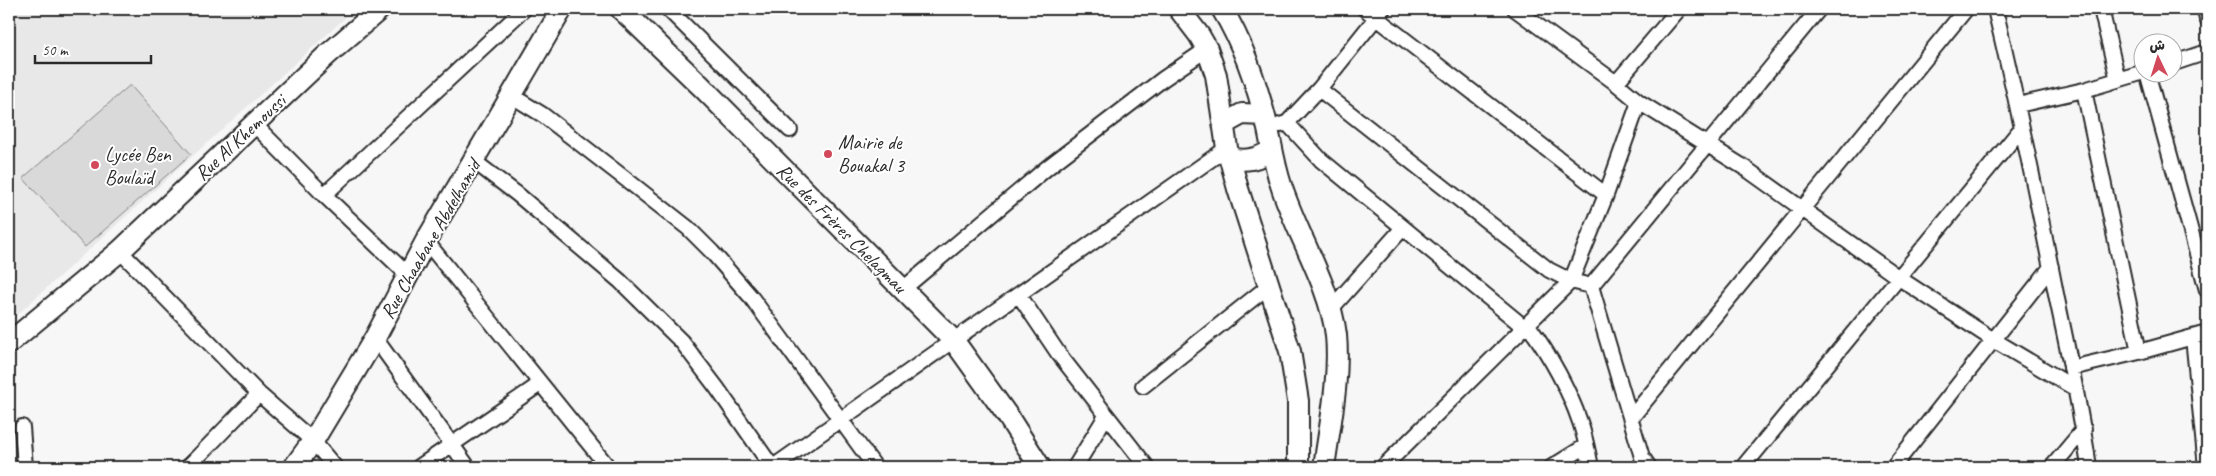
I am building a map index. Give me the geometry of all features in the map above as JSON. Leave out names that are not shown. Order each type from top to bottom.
[{"type":"main road","name":"Rue Al Khemoussi","points":[[9,342],[120,250],[380,9]]},
{"type":"main road","name":"Rue Chaabane Abdelhamid","points":[[294,467],[313,441],[375,338],[426,241],[562,9]]},
{"type":"main road","name":"Rue des Frères Chelagmau","points":[[621,9],[954,341],[1007,415],[1040,467]]},
{"type":"main road","points":[[1179,9],[1207,49],[1216,75],[1229,153],[1248,222],[1290,350],[1298,401],[1298,467]]},
{"type":"main road","points":[[1222,9],[1232,26],[1245,56],[1266,123],[1280,184],[1295,224],[1314,265],[1330,310],[1336,334],[1335,386],[1324,467]]},
{"type":"main road","points":[[1224,124],[1242,114],[1266,123]]},
{"type":"main road","points":[[1229,153],[1253,160],[1272,150]]},
{"type":"street","points":[[324,195],[524,9]]},
{"type":"street","points":[[668,9],[790,130]]},
{"type":"street","points":[[1364,9],[1380,14],[1606,195]]},
{"type":"street","points":[[1515,9],[1639,102],[1745,168],[1899,278],[1992,339],[2076,389]]},
{"type":"street","points":[[1616,83],[1679,9]]},
{"type":"street","points":[[1591,286],[1819,9]]},
{"type":"street","points":[[1631,418],[1966,9]]},
{"type":"street","points":[[1995,9],[2018,105],[2021,129],[2084,429],[2089,467]]},
{"type":"street","points":[[2101,9],[2118,80]]},
{"type":"street","points":[[2205,9],[2207,19]]},
{"type":"street","points":[[1266,123],[1287,122],[1319,89],[1380,14]]},
{"type":"street","points":[[902,288],[1048,167],[1163,79],[1207,49]]},
{"type":"street","points":[[2184,60],[2207,52]]},
{"type":"street","points":[[2018,105],[2084,90],[2134,75]]},
{"type":"street","points":[[2148,82],[2207,290]]},
{"type":"street","points":[[1319,89],[1549,270],[1571,281],[1591,286]]},
{"type":"street","points":[[2084,90],[2139,352]]},
{"type":"street","points":[[512,96],[543,115],[688,228],[738,280],[875,467]]},
{"type":"street","points":[[1383,467],[1571,281],[1606,195],[1639,102]]},
{"type":"street","points":[[1287,122],[1321,160],[1402,229],[1526,326],[1550,359],[1567,392],[1580,422],[1591,467]]},
{"type":"street","points":[[254,124],[324,195],[408,275]]},
{"type":"street","points":[[1743,467],[2021,129]]},
{"type":"street","points":[[474,162],[517,194],[620,282],[682,342],[773,467],[1019,295],[1229,153]]},
{"type":"street","points":[[1330,310],[1402,229]]},
{"type":"street","points":[[426,241],[608,467]]},
{"type":"street","points":[[120,250],[259,394],[313,441],[335,467]]},
{"type":"street","points":[[1893,467],[1992,339],[2051,267]]},
{"type":"street","points":[[1143,386],[1270,285]]},
{"type":"street","points":[[1591,286],[1642,457],[1649,467]]},
{"type":"street","points":[[1019,295],[1058,353],[1147,467]]},
{"type":"street","points":[[2071,368],[2207,333]]},
{"type":"street","points":[[2193,337],[2206,467]]},
{"type":"street","points":[[375,338],[468,467]]},
{"type":"street","points":[[419,467],[540,384]]},
{"type":"street","points":[[188,467],[259,394]]},
{"type":"street","points":[[1076,467],[1106,416]]},
{"type":"street","points":[[22,427],[25,467]]},
{"type":"street","points":[[2052,467],[2084,429]]},
{"type":"street","points":[[1552,467],[1586,446]]},
{"type":"shaded area","name":"Lycée Ben Boulaïd","points":[[9,9],[355,9],[9,322]]},
{"type":"shaded area","points":[[130,85],[191,154],[85,247],[23,178]]},
{"type":"place","name":"Mairie de Bouakal 3","points":[[828,154]]},
{"type":"place","name":"Lycée Ben Boulaïd","points":[[95,165]]}]
